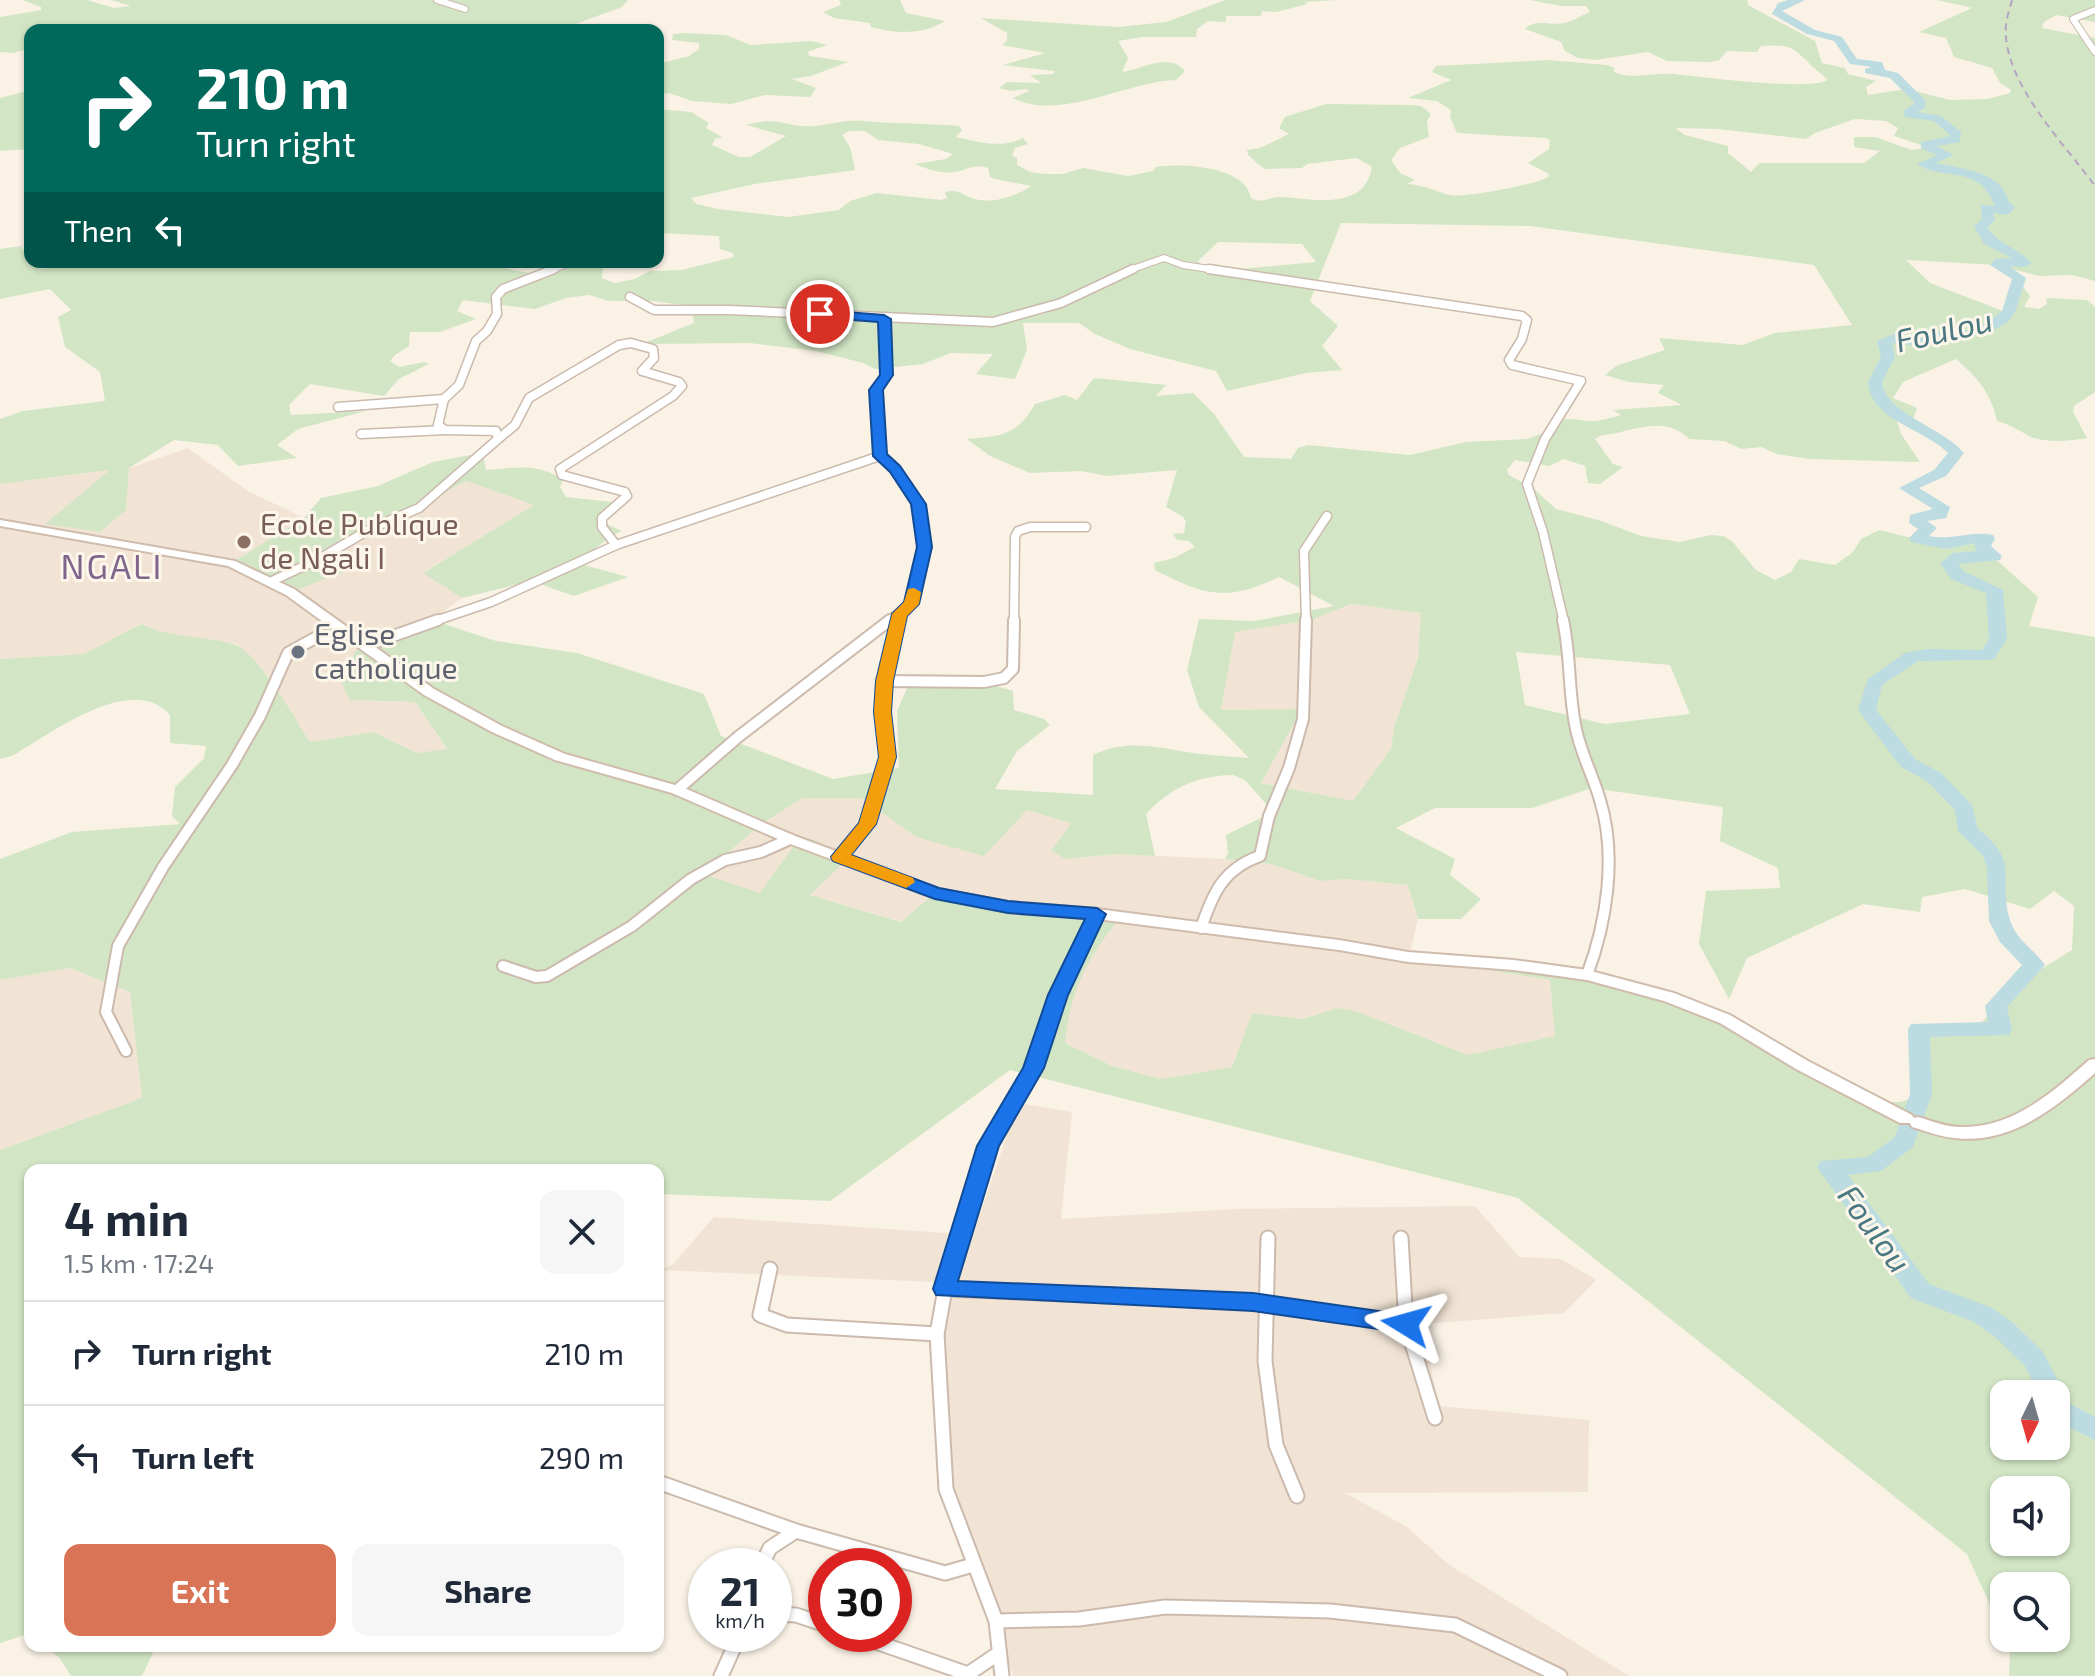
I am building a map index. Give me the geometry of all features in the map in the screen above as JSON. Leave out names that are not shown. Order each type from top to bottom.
[{"type":"street","points":[[437,0],[465,9]]},
{"type":"street","points":[[2095,10],[2073,19],[2095,52]]},
{"type":"street","points":[[2082,15],[2095,22]]},
{"type":"street","points":[[630,297],[654,310],[729,310],[993,322],[1017,318],[1061,303],[1118,274],[1164,258],[1183,265],[1522,316],[1527,320],[1522,339],[1509,360],[1512,365],[1581,381],[1545,439],[1527,484],[1543,532],[1571,655],[1569,678],[1575,727],[1601,802],[1610,848],[1598,945],[1587,975]]},
{"type":"street","points":[[445,430],[438,425],[444,399],[459,385],[476,341],[487,331],[497,314],[496,297],[503,289],[557,268]]},
{"type":"street","points":[[677,790],[738,737],[911,604],[924,547],[918,504],[895,469],[880,456],[876,390],[886,375],[884,319]]},
{"type":"street","points":[[270,582],[319,559],[372,528],[419,508],[515,425],[529,398],[619,345],[631,343],[653,349],[654,358],[642,371],[679,382],[682,386],[673,396],[560,469],[562,475],[625,492],[627,496],[602,518],[602,527],[616,545]]},
{"type":"street","points":[[338,407],[444,399]]},
{"type":"street","points":[[361,434],[496,431],[498,439]]},
{"type":"street","points":[[365,646],[491,602],[616,545],[880,456]]},
{"type":"street","points":[[1201,928],[1218,881],[1238,862],[1260,856],[1269,816],[1289,768],[1303,719],[1306,623],[1304,551],[1327,516]]},
{"type":"street","points":[[0,523],[231,563],[270,582],[349,632],[429,692],[497,729],[560,757],[677,790],[790,839],[935,893],[1008,907],[1097,914],[1339,945],[1408,957],[1514,965],[1587,975],[1669,997],[1725,1019],[1802,1065],[1912,1121],[1956,1133],[1992,1128],[2032,1114],[2054,1100],[2095,1064]]},
{"type":"street","points":[[884,681],[984,682],[1004,678],[1013,669],[1015,537],[1018,531],[1058,525],[1086,527]]},
{"type":"street","points":[[840,857],[867,824],[888,757],[883,712],[884,681],[900,614]]},
{"type":"street","points":[[126,1051],[106,1012],[118,946],[163,867],[232,765],[260,716],[288,653],[317,637],[349,632]]},
{"type":"street","points":[[503,966],[536,977],[547,976],[632,926],[691,879],[725,860],[761,852],[790,839]]},
{"type":"street","points":[[1002,1676],[996,1621],[946,1489],[937,1334],[945,1289],[988,1146],[1034,1068],[1058,995],[1097,914]]},
{"type":"street","points":[[1268,1238],[1265,1361],[1276,1445],[1297,1496]]},
{"type":"street","points":[[1401,1238],[1406,1324],[1435,1418]]},
{"type":"street","points":[[770,1269],[760,1315],[787,1325],[937,1334]]},
{"type":"street","points":[[945,1289],[1077,1292],[1267,1304],[1406,1324]]},
{"type":"street","points":[[664,1484],[796,1531],[945,1573],[973,1565]]},
{"type":"street","points":[[770,1548],[796,1531]]},
{"type":"street","points":[[996,1621],[1079,1619],[1165,1607],[1330,1611],[1455,1625],[1560,1676]]},
{"type":"street","points":[[721,1676],[732,1652]]},
{"type":"street","points":[[905,1652],[968,1674],[999,1653]]},
{"type":"shaded area","points":[[188,448],[248,491],[304,518],[232,562],[343,547],[466,481],[535,505],[424,572],[462,598],[432,620],[351,700],[415,702],[447,750],[417,753],[373,732],[310,742],[268,676],[237,644],[163,634],[141,624],[84,654],[0,659],[0,484],[111,470],[46,523],[100,532],[125,510],[129,468]]},
{"type":"shaded area","points":[[1351,604],[1422,613],[1418,658],[1394,727],[1391,749],[1353,801],[1261,783],[1301,709],[1221,710],[1235,632],[1311,620]]},
{"type":"shaded area","points":[[802,798],[862,798],[916,837],[1027,810],[1072,823],[1066,859],[1117,854],[1225,859],[1271,864],[1320,881],[1347,879],[1408,885],[1418,919],[1409,957],[1550,980],[1555,1036],[1468,1055],[1358,1012],[1339,1009],[1302,1019],[1252,1013],[1232,1067],[1161,1079],[1112,1066],[1065,1043],[1070,1003],[1090,955],[1116,923],[935,893],[902,922],[810,895],[760,894],[703,874],[759,826]]},
{"type":"shaded area","points":[[70,968],[130,992],[142,1098],[0,1150],[0,980]]},
{"type":"shaded area","points":[[1018,1103],[1072,1112],[1061,1219],[1238,1209],[1475,1206],[1519,1257],[1561,1259],[1596,1280],[1564,1313],[1422,1324],[1439,1406],[1589,1420],[1588,1492],[1345,1493],[1407,1527],[1448,1564],[1629,1676],[1013,1676],[936,1470],[936,1282],[664,1270],[714,1217],[973,1235]]},
{"type":"green space","points":[[22,0],[87,0],[114,8],[131,6],[111,0],[628,0],[622,7],[575,24],[24,24],[24,50],[0,52],[0,17],[41,10],[41,7]]},
{"type":"green space","points":[[839,0],[900,0],[906,13],[945,21],[919,31],[880,29],[871,27],[870,23],[834,18],[823,12],[841,5]]},
{"type":"green space","points":[[1225,0],[1337,0],[1304,2],[1308,4],[1276,12],[1262,11],[1261,16],[1226,16],[1226,22],[1208,21],[1197,29],[1196,37],[1142,37],[1118,41],[1128,58],[1122,72],[1163,62],[1179,65],[1185,71],[1176,80],[1051,105],[1031,104],[1013,98],[1029,91],[1027,89],[1010,91],[999,88],[1007,82],[1041,83],[1030,75],[1054,74],[1054,71],[1003,65],[1045,53],[1002,45],[1007,41],[1007,33],[981,18],[1118,27],[1166,22]]},
{"type":"green space","points":[[1530,0],[1747,0],[1748,5],[1815,41],[1822,63],[1845,68],[1848,74],[1876,81],[1866,87],[1868,95],[1907,89],[1950,100],[1988,99],[2010,93],[2011,90],[2000,83],[1992,68],[1954,57],[1946,38],[1919,32],[1972,8],[1937,0],[2095,0],[2095,22],[2056,15],[2044,22],[2042,28],[2095,38],[2095,281],[2072,275],[2039,276],[1997,265],[1906,260],[1930,283],[2008,313],[2019,281],[2030,296],[2024,307],[2039,309],[2047,304],[2046,298],[2087,300],[2095,307],[2095,392],[2074,406],[2073,412],[2087,438],[2041,440],[1997,421],[1982,387],[1956,359],[1903,382],[1893,398],[1917,408],[1912,422],[1897,420],[1901,434],[1920,462],[1810,459],[1777,454],[1761,447],[1741,449],[1724,441],[1689,439],[1674,429],[1657,426],[1595,439],[1613,464],[1623,467],[1600,484],[1588,483],[1585,466],[1564,459],[1549,466],[1515,460],[1507,470],[1509,475],[1534,489],[1556,509],[1641,536],[1680,542],[1711,535],[1723,536],[1732,541],[1756,570],[1775,580],[1791,572],[1799,559],[1835,565],[1853,552],[1861,539],[1879,530],[1928,542],[1956,543],[1976,536],[1987,539],[1983,548],[2038,597],[2029,626],[2095,637],[2095,1676],[2009,1676],[2010,1652],[2070,1652],[2070,1572],[1990,1572],[1990,1605],[1967,1554],[1518,1198],[1010,1070],[830,1201],[664,1194],[664,1164],[24,1164],[24,1635],[0,1643],[0,1150],[142,1098],[130,992],[70,968],[0,980],[0,859],[72,832],[180,824],[172,816],[175,787],[204,758],[206,746],[170,743],[170,715],[154,703],[135,700],[113,703],[91,711],[12,756],[0,759],[0,659],[84,654],[141,624],[164,632],[221,641],[233,644],[253,658],[310,742],[373,732],[417,753],[447,749],[415,702],[350,700],[339,678],[366,636],[432,620],[496,641],[577,653],[704,694],[721,736],[833,779],[899,768],[897,711],[913,675],[972,679],[1013,691],[1014,710],[1044,719],[1050,725],[1017,751],[995,789],[1093,795],[1093,755],[1116,747],[1150,746],[1249,758],[1199,707],[1187,670],[1199,619],[1254,621],[1334,606],[1279,577],[1245,590],[1217,593],[1188,586],[1155,570],[1154,563],[1174,558],[1195,547],[1189,541],[1177,540],[1173,534],[1184,533],[1186,521],[1166,507],[1177,470],[1107,476],[1081,471],[1030,473],[990,456],[967,439],[989,437],[1015,428],[1035,404],[1065,395],[1077,400],[1094,378],[1166,385],[1156,396],[1193,393],[1214,414],[1244,457],[1291,459],[1298,448],[1308,445],[1410,455],[1466,442],[1527,439],[1543,433],[1548,426],[1560,420],[1596,421],[1621,415],[1613,410],[1682,405],[1658,393],[1664,385],[1629,382],[1605,375],[1616,366],[1665,350],[1659,338],[1743,345],[1775,333],[1852,325],[1814,265],[1530,226],[1341,223],[1310,301],[1338,326],[1322,346],[1342,370],[1306,373],[1227,391],[1216,371],[1130,349],[1095,334],[1079,323],[1023,323],[1027,350],[1015,379],[976,374],[993,354],[951,353],[923,364],[875,369],[816,351],[749,343],[642,344],[694,323],[691,306],[653,301],[609,301],[589,295],[566,298],[535,309],[463,300],[457,311],[476,319],[440,332],[410,332],[409,346],[390,361],[399,367],[424,362],[429,364],[399,379],[384,396],[310,384],[289,405],[291,415],[366,411],[298,429],[277,445],[297,458],[238,466],[218,445],[174,440],[129,468],[126,510],[100,532],[45,524],[110,470],[0,484],[0,419],[23,411],[105,401],[100,372],[65,347],[58,317],[71,310],[50,289],[0,299],[0,249],[21,246],[24,268],[39,269],[505,268],[548,274],[568,268],[601,268],[602,278],[615,283],[635,279],[650,271],[682,270],[734,257],[733,253],[720,249],[719,236],[664,233],[664,110],[691,112],[709,123],[706,128],[722,137],[715,139],[712,145],[739,157],[750,157],[786,136],[746,125],[758,122],[775,121],[804,126],[845,121],[947,125],[959,126],[962,130],[956,137],[981,142],[998,144],[1023,138],[1028,144],[1015,148],[1012,156],[1017,158],[1017,165],[1030,172],[1063,174],[1083,168],[1128,176],[1153,171],[1156,167],[1195,167],[1225,173],[1237,179],[1255,200],[1281,197],[1322,200],[1349,196],[1359,191],[1372,167],[1357,158],[1307,164],[1302,168],[1264,169],[1248,155],[1247,150],[1260,148],[1289,134],[1279,128],[1285,117],[1326,104],[1411,105],[1421,106],[1431,114],[1427,121],[1429,137],[1400,148],[1391,160],[1400,173],[1415,180],[1407,184],[1456,196],[1499,190],[1548,177],[1549,174],[1528,163],[1549,149],[1550,140],[1457,133],[1450,117],[1451,110],[1437,101],[1408,98],[1451,80],[1432,72],[1436,66],[1547,60],[1607,65],[1619,74],[1634,76],[1674,74],[1778,84],[1827,80],[1796,51],[1786,46],[1761,46],[1757,52],[1727,51],[1719,60],[1711,62],[1667,61],[1648,52],[1595,60],[1578,58],[1565,51],[1561,42],[1525,29],[1538,23],[1567,22],[1590,12],[1586,6],[1561,6]],"holes":[[[1855,119],[1886,121],[1898,128],[1894,136],[1927,147],[1912,150],[1875,137],[1854,137],[1854,147],[1880,151],[1864,163],[1759,163],[1751,172],[1728,153],[1728,146],[1685,135],[1675,128],[1718,129],[1806,139]],[[849,131],[865,131],[878,140],[919,144],[953,154],[946,159],[915,164],[924,168],[950,172],[983,167],[988,168],[990,177],[995,179],[1031,186],[997,200],[975,199],[955,191],[945,192],[947,198],[941,200],[877,193],[850,201],[839,210],[788,217],[718,209],[697,204],[691,198],[755,184],[855,170],[850,147],[842,135]],[[1218,242],[1302,244],[1316,262],[1207,272],[1198,261]],[[1351,604],[1421,613],[1418,658],[1394,727],[1391,749],[1353,801],[1261,783],[1302,709],[1221,710],[1235,632],[1311,620]],[[1516,652],[1670,665],[1690,714],[1605,724],[1525,705]],[[1233,775],[1245,780],[1273,812],[1226,835],[1228,853],[1225,859],[1271,864],[1320,881],[1347,879],[1408,885],[1418,919],[1461,919],[1481,899],[1450,875],[1455,859],[1396,828],[1435,808],[1532,808],[1592,788],[1723,807],[1720,841],[1778,868],[1780,888],[1706,891],[1699,944],[1729,999],[1747,958],[1863,904],[1920,912],[1922,897],[1965,889],[2030,909],[2054,891],[2074,906],[2072,950],[2043,968],[2034,965],[1982,1022],[1919,1029],[1921,1094],[1901,1102],[1874,1102],[1725,1019],[1587,975],[1408,957],[1550,980],[1555,1036],[1468,1055],[1358,1012],[1339,1008],[1302,1019],[1252,1013],[1232,1067],[1161,1079],[1112,1066],[1065,1043],[1075,993],[1095,951],[1116,923],[1105,915],[935,893],[901,922],[810,895],[853,854],[840,857],[822,843],[801,836],[760,893],[703,874],[759,826],[802,798],[862,798],[916,837],[984,856],[1027,810],[1071,823],[1051,851],[1066,859],[1117,854],[1155,856],[1146,814],[1165,797],[1185,785],[1207,778]]]},
{"type":"green space","points":[[673,34],[726,35],[751,45],[812,41],[827,45],[807,52],[810,56],[848,62],[811,76],[792,79],[816,88],[810,97],[765,95],[731,104],[692,101],[664,94],[664,62],[689,56],[699,49],[699,43],[672,40]]},
{"type":"green space","points":[[24,92],[24,149],[0,151],[0,98]]},
{"type":"green space","points":[[470,455],[484,459],[486,470],[526,468],[545,471],[563,481],[560,487],[566,497],[612,502],[615,508],[604,518],[606,524],[622,531],[577,563],[628,577],[574,596],[531,581],[462,598],[423,573],[534,505],[466,481],[343,547],[347,571],[290,592],[231,563],[304,518],[321,498],[378,486],[433,462]]},
{"type":"green space","points":[[52,1652],[153,1652],[142,1676],[71,1676],[59,1657]]},
{"type":"waterway","name":"Foulou","points":[[1800,0],[1782,5],[1776,12],[1811,32],[1838,39],[1854,62],[1878,64],[1881,68],[1869,71],[1894,75],[1921,102],[1919,108],[1910,111],[1909,115],[1937,118],[1957,135],[1956,139],[1925,145],[1947,155],[1923,164],[1977,176],[1997,190],[2000,203],[2009,208],[2007,211],[1985,208],[1989,220],[1980,226],[1989,241],[2012,251],[2025,263],[2000,262],[1997,265],[2019,278],[2012,304],[1996,324],[1961,337],[1938,336],[1920,342],[1898,338],[1884,341],[1888,357],[1875,382],[1880,398],[1895,412],[1942,439],[1956,453],[1940,473],[1907,488],[1942,507],[1940,515],[1916,518],[1917,523],[1929,528],[1917,538],[1946,544],[1974,538],[1987,539],[1982,547],[1994,556],[1959,557],[1948,563],[1957,575],[1994,590],[1998,639],[1988,655],[1911,657],[1874,683],[1867,710],[1908,763],[1934,777],[1965,809],[1968,831],[1984,843],[1993,855],[1997,868],[1997,907],[2007,937],[2034,965],[1996,1006],[2001,1030],[1919,1029],[1921,1094],[1905,1141],[1873,1165],[1829,1167],[1920,1291],[1983,1315],[2034,1359],[2045,1380]]},
{"type":"waterway","name":"Foulou","points":[[2070,1416],[2095,1429]]},
{"type":"railway","points":[[2012,0],[2006,24],[2007,46],[2013,67],[2037,110],[2095,186]]},
{"type":"slow traffic","points":[[906,882],[840,857],[867,824],[888,757],[883,712],[884,681],[900,614],[911,604],[914,592]]},
{"type":"place","name":"Ecole Publique de Ngali I","points":[[244,542]]},
{"type":"place","name":"Eglise catholique","points":[[298,652]]},
{"type":"district","name":"NGALI","points":[[112,567]]},
{"type":"route","points":[[820,314],[884,319],[886,375],[876,390],[880,456],[895,469],[918,504],[924,547],[911,604],[900,614],[884,681],[883,712],[888,757],[867,824],[840,857],[935,893],[1008,907],[1097,914],[1058,995],[1034,1068],[988,1146],[945,1289],[1077,1292],[1253,1302],[1406,1324]]}]
